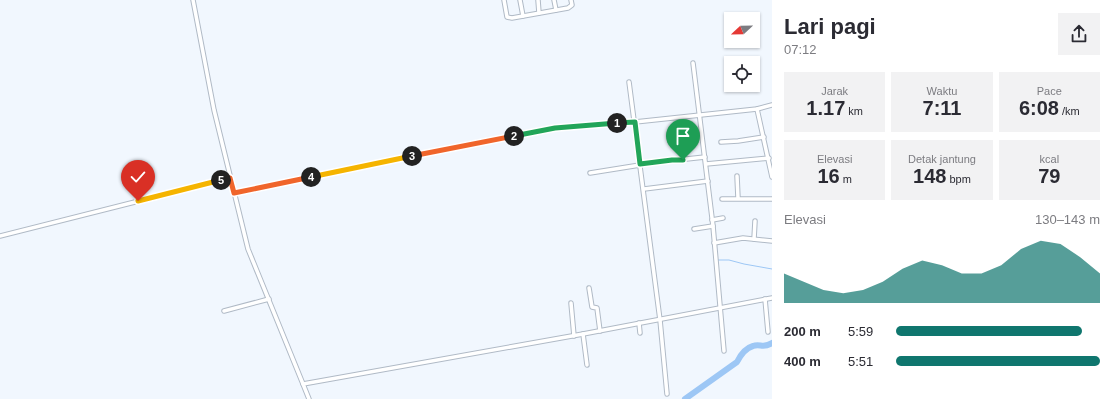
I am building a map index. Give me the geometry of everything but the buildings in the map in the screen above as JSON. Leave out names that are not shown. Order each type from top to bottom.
[{"type":"street","points":[[193,0],[214,110],[248,249],[308,399]]},
{"type":"street","points":[[504,0],[508,18],[570,7],[571,0]]},
{"type":"street","points":[[520,0],[523,16]]},
{"type":"street","points":[[538,0],[539,13]]},
{"type":"street","points":[[554,0],[556,10]]},
{"type":"street","points":[[693,63],[698,114],[706,164],[713,226],[724,350]]},
{"type":"street","points":[[629,82],[644,188],[660,320],[667,394]]},
{"type":"street","points":[[234,193],[468,144],[555,128],[635,122],[772,105]]},
{"type":"street","points":[[757,108],[770,161],[772,177]]},
{"type":"street","points":[[721,142],[738,141],[764,136]]},
{"type":"street","points":[[590,173],[640,164],[705,157]]},
{"type":"street","points":[[706,164],[770,161]]},
{"type":"street","points":[[737,176],[738,198]]},
{"type":"street","points":[[0,236],[230,178]]},
{"type":"street","points":[[644,188],[708,181]]},
{"type":"street","points":[[722,199],[772,199]]},
{"type":"street","points":[[712,220],[723,218]]},
{"type":"street","points":[[754,239],[755,221]]},
{"type":"street","points":[[694,229],[713,226]]},
{"type":"street","points":[[714,242],[734,238],[772,241]]},
{"type":"street","points":[[589,288],[592,307],[597,308],[600,331]]},
{"type":"street","points":[[303,384],[574,336],[772,298]]},
{"type":"street","points":[[224,311],[269,299]]},
{"type":"street","points":[[765,299],[768,332]]},
{"type":"street","points":[[571,303],[574,336]]},
{"type":"street","points":[[639,323],[640,333]]},
{"type":"street","points":[[584,334],[587,365]]},
{"type":"waterway","points":[[717,260],[729,260],[772,269]]},
{"type":"waterway","points":[[685,399],[737,362],[748,348],[755,345],[766,346],[772,343]]},
{"type":"route","points":[[138,201],[230,178],[234,193],[555,128],[635,122],[640,164],[683,160]]}]
